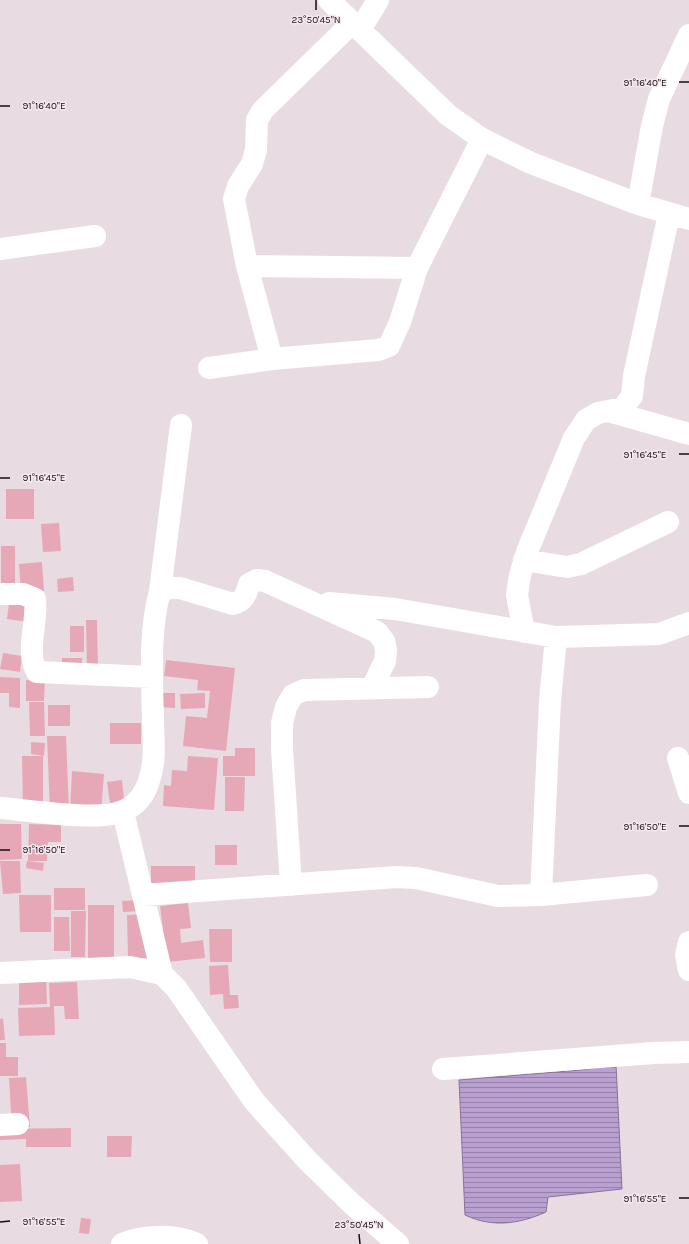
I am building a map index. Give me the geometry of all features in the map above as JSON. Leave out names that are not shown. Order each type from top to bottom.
[{"type":"street","points":[[329,0],[448,115],[482,139],[531,163],[638,204],[679,216],[634,376],[632,396],[623,408],[598,413],[586,420],[574,438],[524,560],[517,596],[524,632]]},
{"type":"street","points":[[272,359],[247,266],[234,199],[238,186],[252,164],[256,150],[257,120],[263,110],[356,26],[378,0]]},
{"type":"street","points":[[638,204],[652,126],[659,99],[689,35]]},
{"type":"street","points":[[209,368],[272,359],[378,350],[389,346],[400,322],[417,268],[482,139]]},
{"type":"street","points":[[0,249],[95,236]]},
{"type":"street","points":[[247,266],[417,268]]},
{"type":"street","points":[[608,411],[689,434]]},
{"type":"street","points":[[0,808],[100,816],[122,812],[140,801],[150,777],[153,752],[152,677],[156,606],[160,590],[181,425]]},
{"type":"street","points":[[524,560],[567,568],[581,564],[668,522]]},
{"type":"street","points":[[160,590],[180,588],[233,604],[241,602],[246,596],[248,584],[257,580],[314,602],[377,632],[384,641],[386,650],[384,661],[372,688]]},
{"type":"street","points":[[0,594],[23,594],[35,599],[32,654],[34,666],[37,672],[152,677]]},
{"type":"street","points":[[314,602],[395,609],[556,637],[659,634],[689,623]]},
{"type":"street","points":[[541,895],[550,701],[556,637]]},
{"type":"street","points":[[291,885],[282,749],[282,723],[286,707],[293,695],[304,690],[428,687]]},
{"type":"street","points":[[678,758],[689,792]]},
{"type":"street","points":[[122,812],[162,974],[176,988],[254,1101],[308,1161],[352,1204],[398,1244]]},
{"type":"street","points":[[143,895],[397,877],[416,878],[498,896],[541,895],[647,885]]},
{"type":"street","points":[[689,942],[686,955],[689,970]]},
{"type":"street","points":[[0,973],[130,967],[162,974]]},
{"type":"street","points":[[443,1069],[654,1053],[689,1052]]},
{"type":"street","points":[[122,1244],[136,1238],[183,1238],[196,1244]]},
{"type":"shaded area","points":[[616,1065],[622,1189],[548,1197],[546,1212],[516,1222],[486,1222],[465,1215],[459,1080],[581,1070]]},
{"type":"building","points":[[6,489],[34,489],[34,519],[6,519]]},
{"type":"building","points":[[59,523],[61,551],[43,552],[41,524]]},
{"type":"building","points":[[1,546],[15,546],[15,596],[1,597]]},
{"type":"building","points":[[42,562],[44,591],[21,592],[19,564]]},
{"type":"building","points":[[73,577],[74,591],[58,592],[57,579]]},
{"type":"building","points":[[9,603],[31,606],[29,622],[7,619]]},
{"type":"building","points":[[86,620],[97,620],[98,670],[87,670]]},
{"type":"building","points":[[70,626],[84,626],[84,652],[70,652]]},
{"type":"building","points":[[3,653],[22,656],[20,672],[0,669]]},
{"type":"building","points":[[62,658],[82,658],[82,676],[62,676]]},
{"type":"building","points":[[166,660],[235,668],[226,751],[183,746],[186,716],[207,718],[210,691],[197,690],[198,680],[164,676]]},
{"type":"building","points":[[0,677],[20,678],[20,708],[9,707],[9,693],[0,693]]},
{"type":"building","points":[[26,680],[45,681],[44,701],[26,701]]},
{"type":"building","points":[[158,693],[175,693],[175,708],[158,707]]},
{"type":"building","points":[[205,693],[205,708],[181,709],[180,694]]},
{"type":"building","points":[[29,702],[44,702],[45,736],[30,736]]},
{"type":"building","points":[[48,705],[70,705],[70,726],[48,726]]},
{"type":"building","points":[[110,723],[141,723],[141,744],[110,744]]},
{"type":"building","points":[[47,736],[66,736],[69,810],[50,810]]},
{"type":"building","points":[[31,742],[45,743],[44,756],[31,754]]},
{"type":"building","points":[[235,748],[255,748],[255,776],[223,776],[223,756],[235,756]]},
{"type":"building","points":[[22,756],[43,756],[43,807],[23,808]]},
{"type":"building","points":[[188,756],[218,758],[214,810],[163,806],[164,785],[171,786],[172,770],[187,771]]},
{"type":"building","points":[[72,771],[104,774],[101,813],[70,811]]},
{"type":"building","points":[[225,777],[245,777],[244,811],[225,811]]},
{"type":"building","points":[[122,780],[125,808],[111,810],[107,782]]},
{"type":"building","points":[[0,824],[21,824],[22,859],[0,860]]},
{"type":"building","points":[[29,824],[61,825],[61,842],[48,842],[47,861],[28,861]]},
{"type":"building","points":[[215,845],[237,845],[237,865],[215,865]]},
{"type":"building","points":[[0,861],[20,861],[21,893],[3,894]]},
{"type":"building","points":[[27,861],[44,863],[43,871],[26,868]]},
{"type":"building","points":[[151,866],[195,866],[195,893],[151,893]]},
{"type":"building","points":[[54,888],[85,888],[85,910],[54,910]]},
{"type":"building","points":[[19,895],[51,895],[51,932],[20,932]]},
{"type":"building","points":[[139,900],[140,911],[123,912],[122,901]]},
{"type":"building","points":[[188,903],[191,928],[180,929],[181,943],[203,940],[205,958],[167,962],[160,906]]},
{"type":"building","points":[[88,905],[114,905],[114,964],[88,964]]},
{"type":"building","points":[[71,911],[86,911],[85,957],[71,957]]},
{"type":"building","points":[[151,914],[152,958],[128,958],[127,915]]},
{"type":"building","points":[[54,917],[69,917],[70,951],[54,951]]},
{"type":"building","points":[[209,929],[232,929],[232,962],[210,962]]},
{"type":"building","points":[[228,965],[230,995],[238,995],[239,1008],[224,1009],[223,994],[210,995],[209,966]]},
{"type":"building","points":[[46,976],[47,1004],[19,1005],[19,977]]},
{"type":"building","points":[[77,982],[79,1019],[65,1019],[64,1006],[54,1006],[55,1035],[19,1036],[18,1008],[50,1007],[49,983]]},
{"type":"building","points":[[3,1018],[5,1040],[0,1040],[0,1019]]},
{"type":"building","points":[[0,1043],[6,1043],[6,1057],[18,1057],[18,1076],[0,1076]]},
{"type":"building","points":[[26,1077],[30,1127],[12,1128],[9,1078]]},
{"type":"building","points":[[71,1128],[71,1147],[26,1147],[26,1139],[0,1140],[0,1129]]},
{"type":"building","points":[[107,1136],[132,1136],[131,1157],[107,1157]]},
{"type":"building","points":[[20,1164],[22,1201],[0,1202],[0,1165]]},
{"type":"building","points":[[81,1218],[91,1219],[89,1234],[79,1233]]}]
